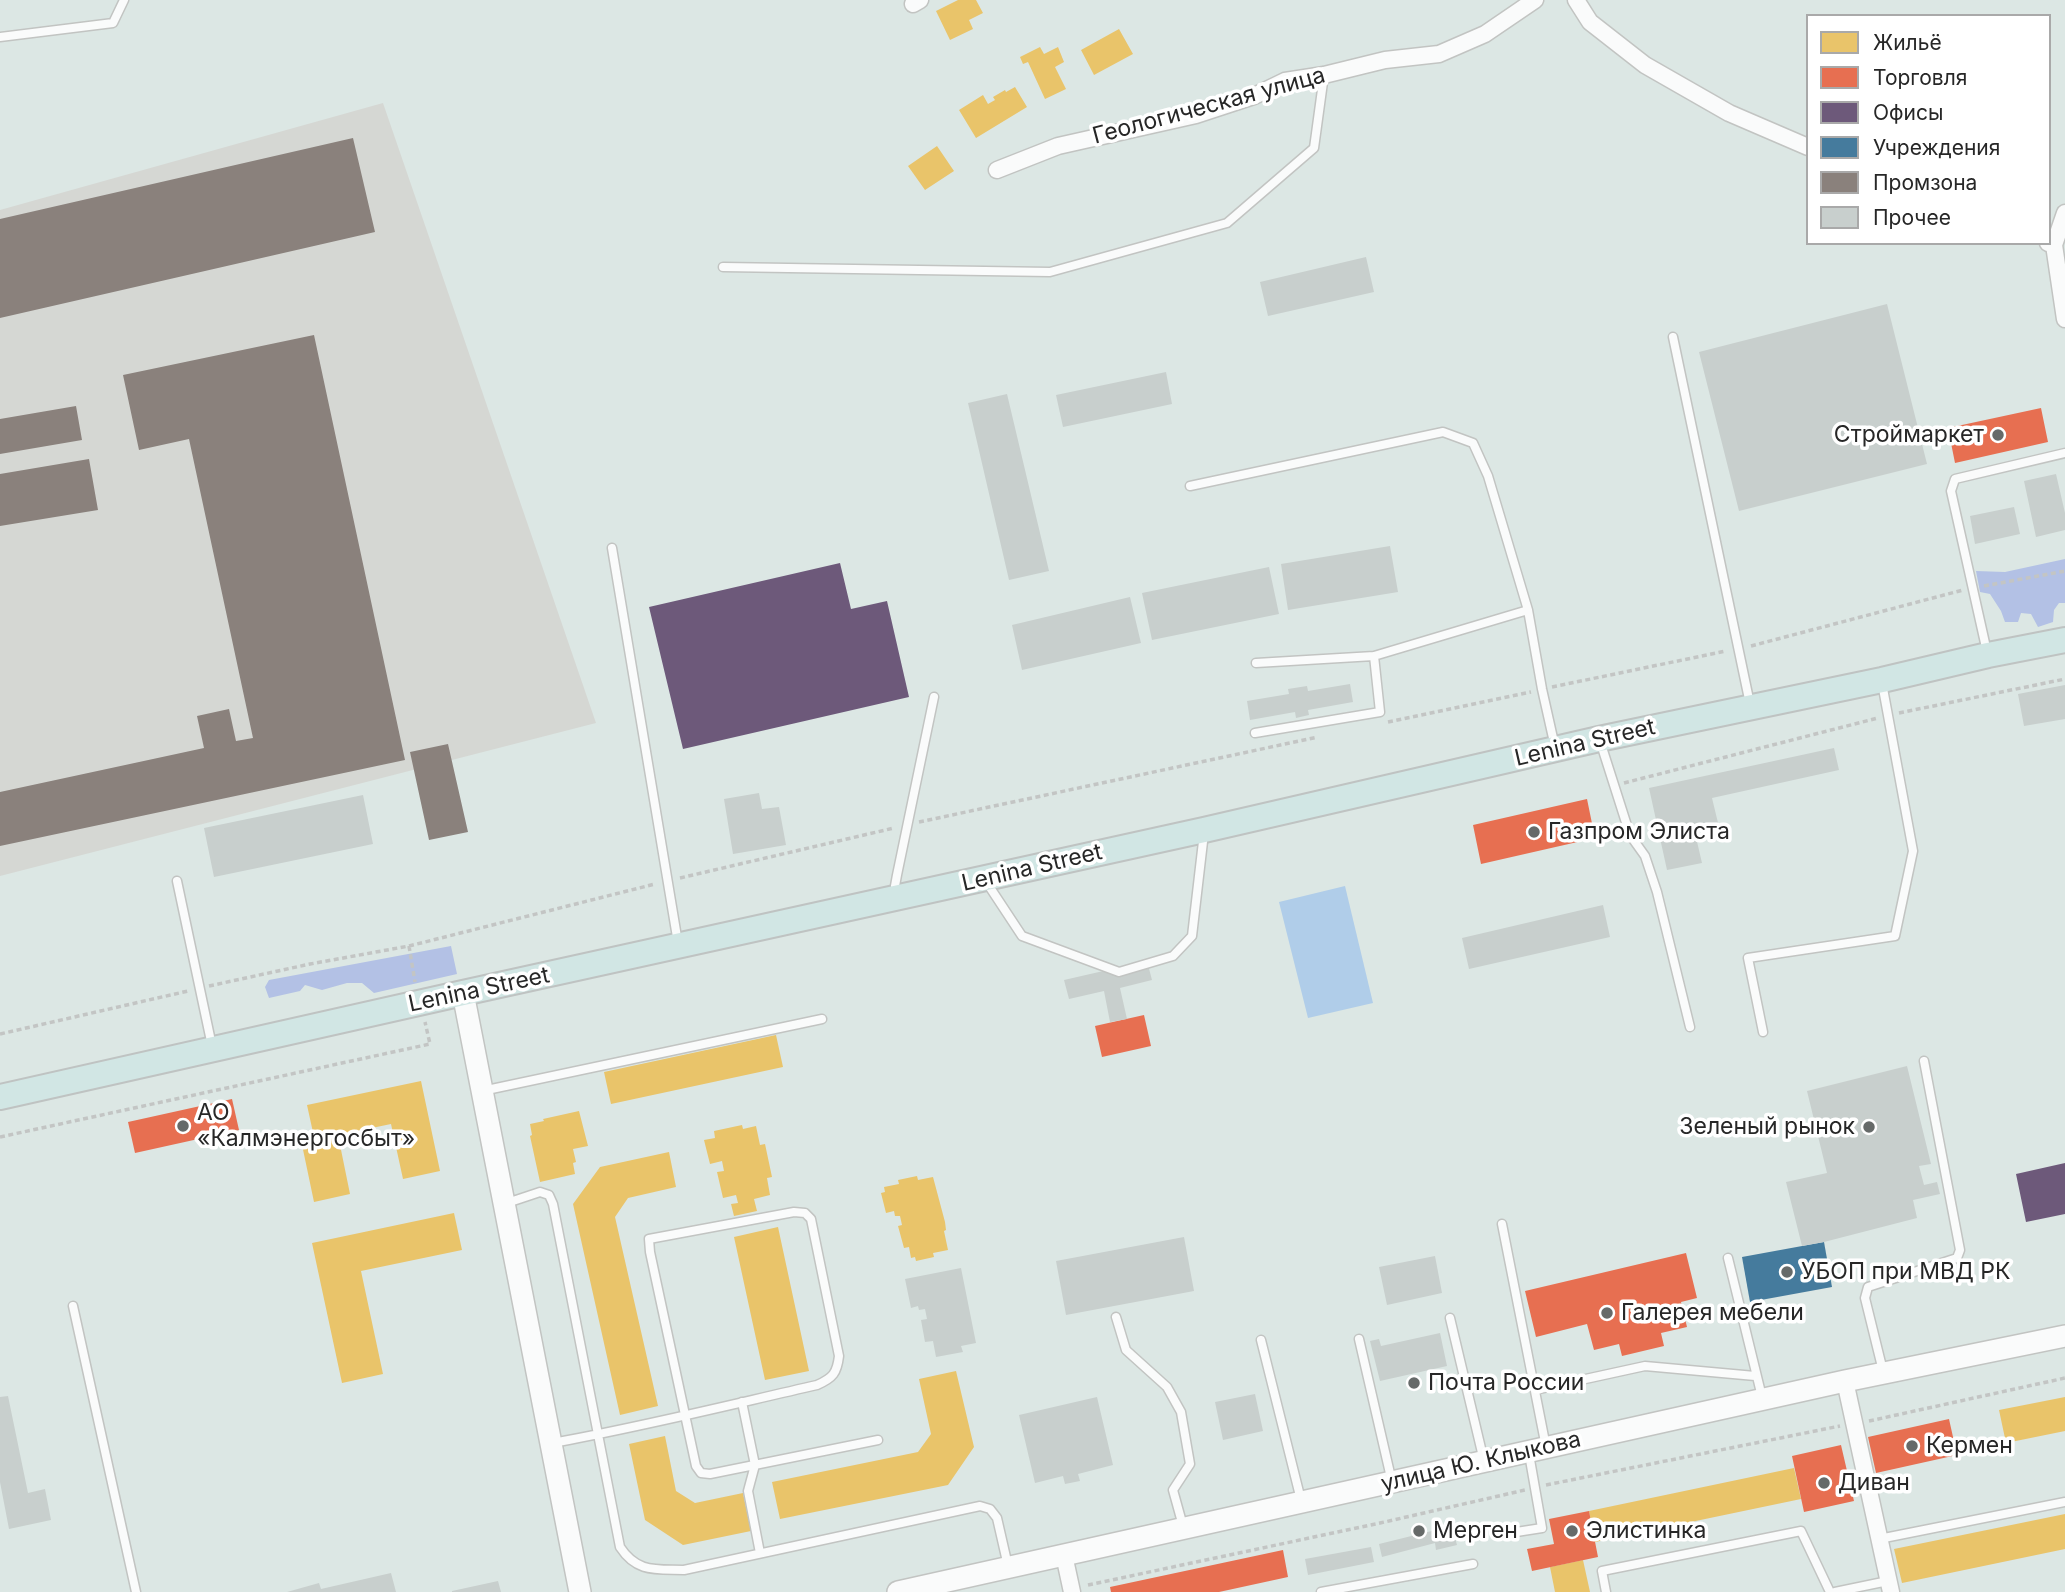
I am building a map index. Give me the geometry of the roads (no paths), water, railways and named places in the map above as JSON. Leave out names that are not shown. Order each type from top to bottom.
[{"type":"main road","name":"Lenina Street","points":[[0,1097],[1205,830],[1599,738],[2065,640]]},
{"type":"main road","points":[[463,993],[580,1592]]},
{"type":"main road","name":"улица Ю. Клыкова","points":[[898,1592],[1762,1399],[2065,1336]]},
{"type":"street","name":"Геологическая улица","points":[[997,170],[1058,146],[1196,115],[1254,96],[1285,81],[1324,75],[1385,60],[1439,54],[1485,34],[1535,0]]},
{"type":"street","points":[[1576,0],[1590,22],[1645,65],[1729,113],[1806,146]]},
{"type":"street","points":[[2051,242],[2065,213]]},
{"type":"street","points":[[2050,245],[2065,318]]},
{"type":"street","points":[[1845,1381],[1889,1586]]},
{"type":"street","points":[[1064,1555],[1071,1590]]},
{"type":"lane","points":[[0,37],[113,23],[124,0]]},
{"type":"lane","points":[[723,267],[1050,272],[1227,223],[1314,148],[1324,75]]},
{"type":"lane","points":[[1673,337],[1750,707]]},
{"type":"lane","points":[[1190,486],[1443,432],[1472,443],[1488,476],[1528,610],[1556,749]]},
{"type":"lane","points":[[1988,655],[1951,491],[1955,479],[2065,453]]},
{"type":"lane","points":[[612,548],[678,946]]},
{"type":"lane","points":[[1256,663],[1374,656],[1528,610]]},
{"type":"lane","points":[[1255,733],[1380,712],[1374,656]]},
{"type":"lane","points":[[1763,1032],[1748,958],[1895,936],[1913,851],[1882,680]]},
{"type":"lane","points":[[898,898],[895,886],[934,696]]},
{"type":"lane","points":[[1599,738],[1629,835],[1645,856],[1657,892],[1690,1027]]},
{"type":"lane","points":[[984,879],[1022,936],[1119,972],[1173,956],[1192,936],[1205,830]]},
{"type":"lane","points":[[177,881],[213,1049]]},
{"type":"lane","points":[[482,1091],[822,1019]]},
{"type":"lane","points":[[1883,1373],[1865,1298],[1868,1287],[1957,1258],[1960,1250],[1924,1061]]},
{"type":"lane","points":[[504,1204],[540,1192],[549,1195],[553,1204],[620,1547],[634,1564],[645,1568],[684,1570],[980,1506],[990,1509],[997,1518],[1009,1567]]},
{"type":"lane","points":[[551,1443],[598,1434],[685,1415],[817,1385],[830,1379],[838,1371],[839,1356],[811,1219],[805,1213],[794,1212],[649,1239],[650,1252],[685,1415],[696,1466],[701,1473],[710,1474],[878,1440]]},
{"type":"lane","points":[[1502,1224],[1535,1390],[1535,1488],[1542,1528],[1510,1533]]},
{"type":"lane","points":[[1728,1258],[1762,1399]]},
{"type":"lane","points":[[73,1306],[136,1592]]},
{"type":"lane","points":[[1116,1317],[1126,1350],[1167,1387],[1181,1412],[1190,1464],[1173,1490],[1184,1528]]},
{"type":"lane","points":[[1450,1318],[1484,1461]]},
{"type":"lane","points":[[1359,1339],[1392,1482]]},
{"type":"lane","points":[[1261,1340],[1302,1502]]},
{"type":"lane","points":[[1535,1390],[1646,1366],[1755,1376]]},
{"type":"lane","points":[[742,1402],[755,1465],[748,1491],[760,1553]]},
{"type":"lane","points":[[1879,1539],[2065,1502]]},
{"type":"lane","points":[[1606,1592],[1602,1571],[1801,1531],[1833,1592],[1889,1586]]},
{"type":"lane","points":[[1321,1592],[1473,1564]]},
{"type":"place","name":"Строймаркет","points":[[1998,435]]},
{"type":"place","name":"Газпром Элиста","points":[[1534,832]]},
{"type":"place","name":"АО «Калмэнергосбыт»","points":[[183,1126]]},
{"type":"place","name":"Зеленый рынок","points":[[1869,1127]]},
{"type":"place","name":"УБОП при МВД РК","points":[[1787,1272]]},
{"type":"place","name":"Галерея мебели","points":[[1607,1313]]},
{"type":"place","name":"Почта России","points":[[1414,1383]]},
{"type":"place","name":"Кермен","points":[[1912,1446]]},
{"type":"place","name":"Диван","points":[[1824,1483]]},
{"type":"place","name":"Мерген","points":[[1419,1531]]},
{"type":"place","name":"Элистинка","points":[[1572,1531]]}]
